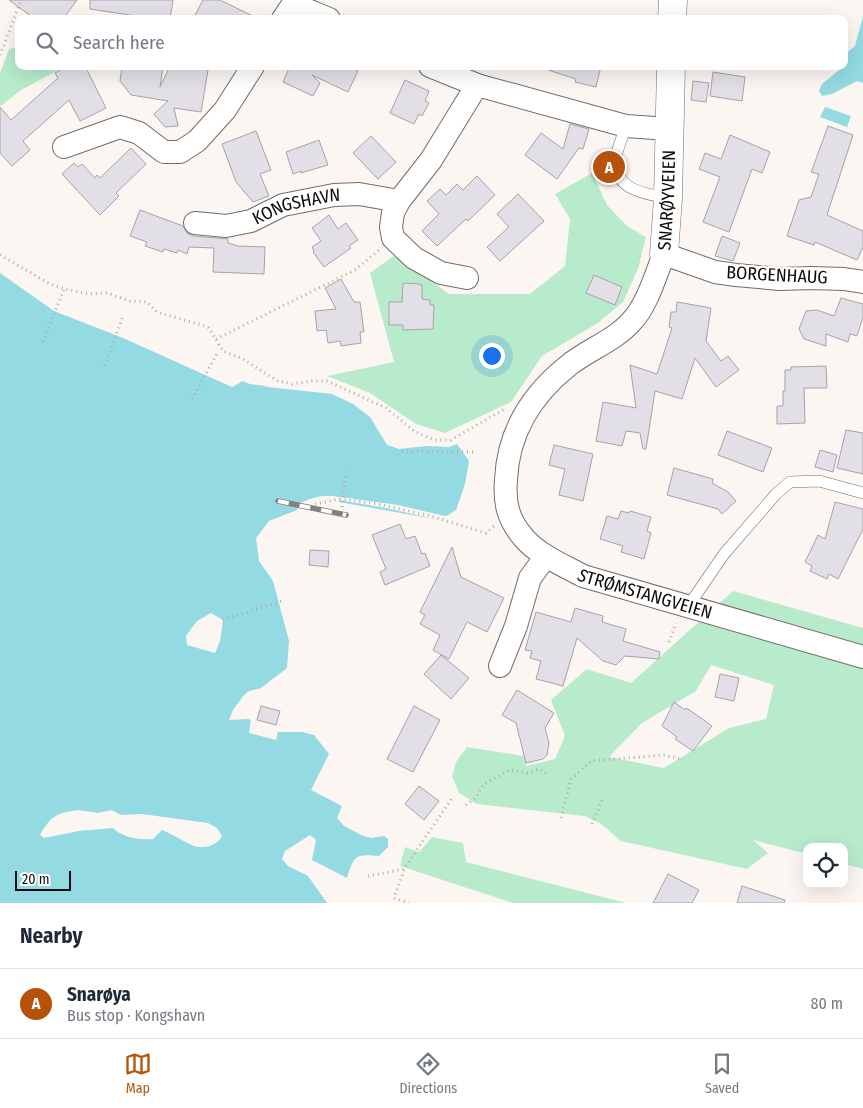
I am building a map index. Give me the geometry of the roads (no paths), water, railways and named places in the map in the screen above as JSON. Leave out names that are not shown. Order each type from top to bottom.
[{"type":"street","points":[[672,15],[673,0]]},
{"type":"street","points":[[287,7],[315,15]]},
{"type":"street","points":[[64,147],[120,127],[139,133],[164,152],[180,152],[197,141],[225,110],[250,70]]},
{"type":"street","points":[[440,70],[477,85],[626,126],[669,129]]},
{"type":"street","name":"SNARØYVEIEN","points":[[546,556],[523,537],[508,514],[505,491],[507,462],[512,439],[528,408],[543,389],[570,364],[617,336],[633,320],[652,288],[664,254],[656,196],[669,129],[671,70]]},
{"type":"street","points":[[467,278],[441,273],[414,258],[393,238],[391,227],[393,213],[399,201],[431,160],[477,85]]},
{"type":"street","name":"KONGSHAVN","points":[[195,223],[226,226],[251,221],[283,205],[334,195],[359,194],[399,201]]},
{"type":"street","name":"BORGENHAUG","points":[[664,254],[716,272],[736,275],[780,279],[844,279],[863,282]]},
{"type":"street","points":[[500,666],[516,626],[530,578],[546,556]]},
{"type":"street","name":"STRØMSTANGVEIEN","points":[[546,556],[583,576],[863,656]]},
{"type":"lane","points":[[626,126],[616,160],[619,174],[626,184],[636,192],[656,196]]},
{"type":"lane","points":[[689,605],[724,554],[776,494],[790,482],[819,480],[863,493]]},
{"type":"water","points":[[863,16],[863,83],[857,81],[832,94],[822,96],[819,91],[822,84],[839,70],[848,70],[848,52],[855,46]]},
{"type":"water","points":[[825,107],[851,116],[847,127],[820,117]]},
{"type":"water","points":[[0,273],[54,311],[123,338],[232,387],[243,381],[249,384],[268,387],[332,394],[353,404],[370,417],[387,445],[399,449],[426,446],[449,447],[457,444],[469,461],[465,484],[456,510],[440,520],[339,502],[339,497],[323,496],[299,504],[297,510],[269,521],[256,538],[259,561],[273,581],[289,641],[287,668],[261,688],[249,691],[244,695],[233,710],[229,720],[249,719],[252,722],[278,732],[302,732],[314,735],[329,754],[311,790],[342,806],[337,818],[344,826],[371,838],[384,836],[388,839],[388,847],[379,856],[365,855],[354,860],[347,878],[312,860],[316,840],[310,835],[285,851],[282,859],[288,866],[308,876],[327,903],[0,903]],"holes":[[[211,613],[223,620],[220,641],[215,653],[187,645],[186,636],[197,621]],[[78,810],[98,813],[112,810],[121,815],[142,814],[208,823],[217,828],[222,836],[215,843],[202,847],[192,845],[162,830],[153,839],[137,839],[126,836],[113,828],[79,831],[44,838],[40,835],[55,816],[64,812]]]},
{"type":"railway","points":[[278,501],[346,515]]},
{"type":"place","name":"Snarøya","points":[[609,167]]}]
